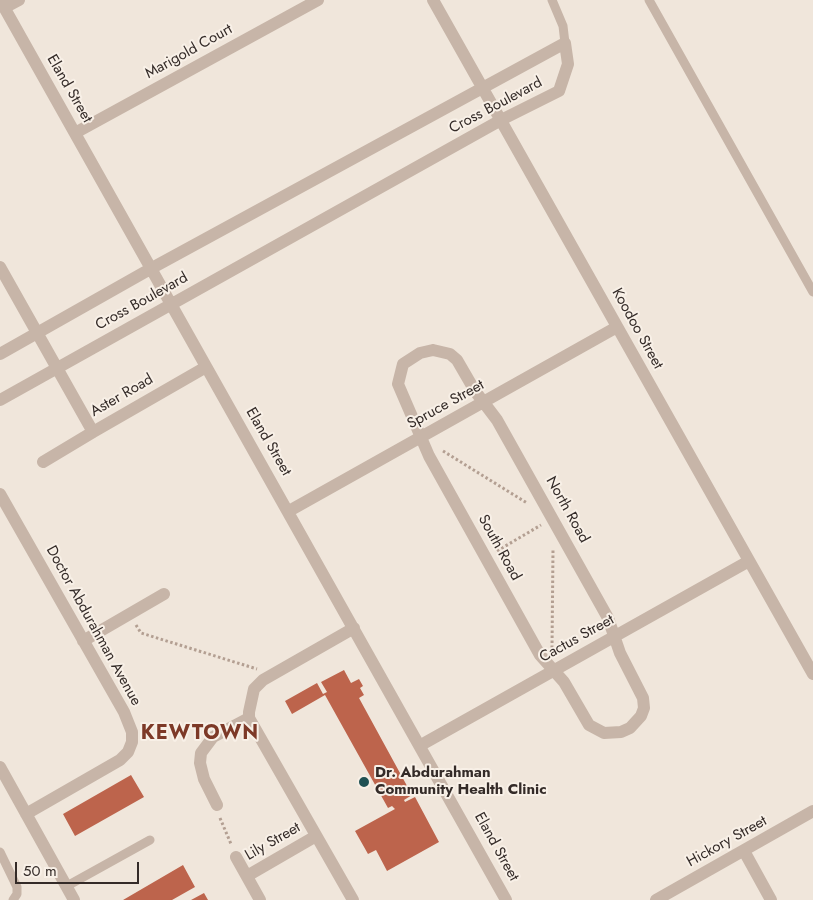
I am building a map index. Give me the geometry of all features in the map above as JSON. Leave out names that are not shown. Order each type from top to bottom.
[{"type":"street","points":[[2,4],[19,0]]},
{"type":"street","name":"Marigold Court","points":[[76,133],[318,0]]},
{"type":"street","name":"Koodoo Street","points":[[433,0],[813,674]]},
{"type":"street","name":"Eland Street","points":[[2,4],[421,745],[506,900]]},
{"type":"street","name":"Cross Boulevard","points":[[0,354],[152,268],[565,44],[568,64],[559,91],[501,120],[0,400]]},
{"type":"street","points":[[0,267],[38,332]]},
{"type":"street","name":"Spruce Street","points":[[289,511],[618,327]]},
{"type":"street","name":"Aster Road","points":[[38,332],[93,432],[206,366]]},
{"type":"street","name":"North Road","points":[[421,437],[398,384],[403,364],[410,358],[433,350],[450,354],[457,360],[484,403],[498,420],[608,618],[620,653],[643,698],[644,708],[641,716],[630,728],[621,732],[604,733],[589,725],[564,682],[552,671]]},
{"type":"street","points":[[43,462],[93,432]]},
{"type":"street","name":"South Road","points":[[421,437],[429,456],[485,557],[540,655],[552,671]]},
{"type":"street","name":"Doctor Abdurahman Avenue","points":[[0,494],[124,712],[132,732],[132,742],[128,752],[120,760],[26,814]]},
{"type":"street","name":"Cactus Street","points":[[421,745],[749,560]]},
{"type":"street","points":[[83,641],[164,594]]},
{"type":"street","points":[[353,900],[249,718],[254,689],[263,680],[354,628]]},
{"type":"street","points":[[217,805],[204,779],[200,763],[201,753],[213,737],[249,718]]},
{"type":"street","points":[[0,767],[74,900]]},
{"type":"street","name":"Hickory Street","points":[[656,900],[744,852],[813,811]]},
{"type":"street","name":"Lily Street","points":[[246,876],[316,836]]},
{"type":"street","points":[[744,852],[771,900]]},
{"type":"street","name":"Lily Street","points":[[236,857],[260,900]]},
{"type":"lane","points":[[552,0],[563,26],[565,44]]},
{"type":"lane","points":[[649,0],[813,292]]},
{"type":"lane","points":[[67,886],[150,840]]},
{"type":"lane","points":[[0,852],[17,887],[17,894],[13,900]]},
{"type":"path","points":[[421,437],[528,503]]},
{"type":"path","points":[[485,557],[553,518]]},
{"type":"path","points":[[552,671],[553,547]]},
{"type":"path","points":[[130,614],[141,633],[256,667],[263,680]]},
{"type":"path","points":[[217,805],[236,857]]},
{"type":"building","points":[[344,670],[351,683],[359,679],[363,686],[360,688],[364,695],[359,698],[412,795],[404,800],[405,802],[415,797],[439,842],[387,871],[376,850],[368,854],[355,831],[395,809],[392,806],[388,808],[325,695],[292,714],[285,701],[317,683],[323,694],[327,692],[321,682]]},
{"type":"building","points":[[131,775],[144,797],[75,836],[63,814]]},
{"type":"building","points":[[183,865],[195,887],[172,900],[123,900]]},
{"type":"building","points":[[204,893],[208,900],[191,900]]},
{"type":"place","name":"Dr. Abdurahman Community Health Clinic","points":[[364,782]]},
{"type":"district","name":"KEWTOWN","points":[[200,734]]}]
